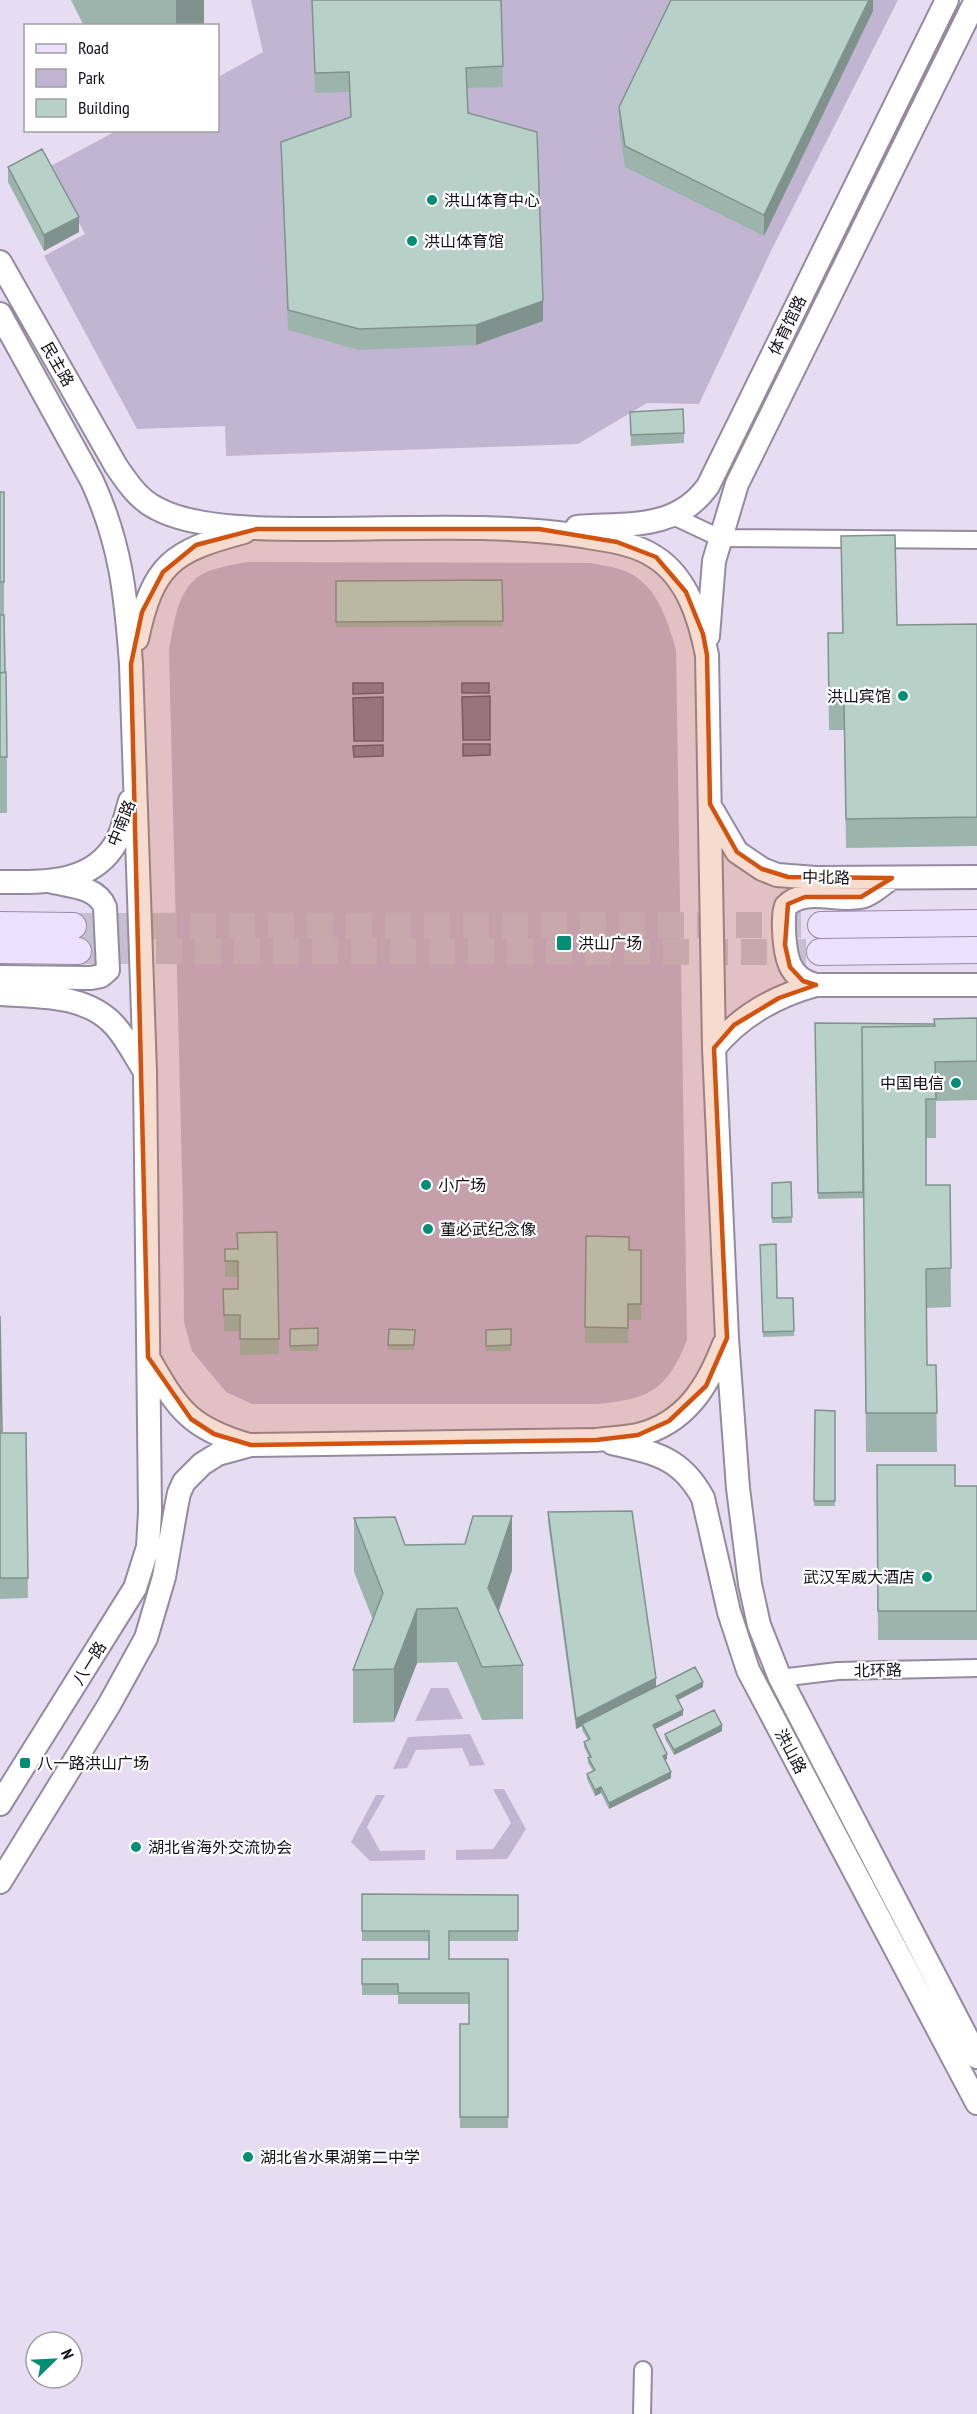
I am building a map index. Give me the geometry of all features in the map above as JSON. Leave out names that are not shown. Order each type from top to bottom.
[{"type":"main road","name":"体育馆路","points":[[539,529],[653,521],[673,516],[696,501],[708,486],[947,0]]},
{"type":"main road","name":"体育馆路","points":[[707,655],[713,571],[720,538],[737,484],[976,0]]},
{"type":"main road","name":"民主路","points":[[0,262],[116,466],[142,499],[170,514],[199,521],[257,529]]},
{"type":"main road","name":"民主路","points":[[0,314],[92,481],[116,541],[127,612],[131,664]]},
{"type":"main road","points":[[131,664],[142,612],[151,589],[174,560],[196,545],[257,529],[539,529],[635,547],[656,557],[677,578],[692,603],[707,655]]},
{"type":"main road","name":"洪山路","points":[[707,655],[714,1048],[727,1338],[738,1488],[744,1542],[755,1605],[759,1625],[780,1678],[977,2057]]},
{"type":"main road","name":"八一路","points":[[0,1804],[135,1588],[148,1546],[150,1511],[145,1072],[131,664]]},
{"type":"main road","name":"中南路","points":[[0,882],[53,882],[90,869],[111,851],[118,838],[135,785]]},
{"type":"main road","name":"中北路","points":[[710,804],[737,852],[762,870],[788,877],[977,877]]},
{"type":"main road","points":[[892,878],[861,897],[805,897],[786,906],[785,945],[790,967],[803,981],[816,985],[977,985]]},
{"type":"main road","points":[[0,977],[91,978],[101,976],[108,970],[105,907],[102,900],[88,890],[53,882]]},
{"type":"main road","points":[[821,925],[977,923]]},
{"type":"main road","points":[[0,925],[73,926]]},
{"type":"main road","points":[[0,950],[78,951]]},
{"type":"main road","points":[[820,952],[977,950]]},
{"type":"main road","points":[[714,1048],[734,1025],[755,1010],[791,993],[816,985]]},
{"type":"main road","points":[[0,994],[70,1000],[90,1006],[117,1028],[145,1072]]},
{"type":"main road","points":[[0,1882],[109,1705],[146,1638],[164,1577],[179,1493],[184,1482],[202,1464],[218,1454],[251,1445],[596,1440],[647,1432],[663,1425],[697,1398],[709,1380],[727,1338]]},
{"type":"main road","points":[[148,1357],[172,1397],[191,1419],[214,1434],[251,1445]]},
{"type":"main road","name":"洪山路","points":[[596,1440],[661,1455],[681,1468],[703,1498],[729,1612],[748,1670],[977,2103]]},
{"type":"street","points":[[673,516],[720,538],[977,540]]},
{"type":"street","name":"北环路","points":[[780,1678],[838,1671],[977,1668]]},
{"type":"street","points":[[642,2414],[643,2370]]},
{"type":"highlighted area","points":[[257,529],[539,529],[617,542],[656,557],[686,592],[703,634],[707,655],[710,804],[737,852],[762,869],[788,877],[892,878],[861,897],[805,897],[788,904],[785,945],[790,967],[803,981],[816,985],[779,998],[734,1025],[714,1048],[727,1338],[706,1386],[669,1421],[638,1435],[596,1440],[251,1445],[214,1434],[191,1419],[148,1357],[131,664],[142,612],[163,572],[196,545]]},
{"type":"green space","name":"洪山体育中心","points":[[251,0],[898,0],[771,251],[699,404],[647,403],[578,444],[226,456],[225,426],[137,429],[44,256],[85,234],[49,167],[114,132],[219,132],[219,76],[263,52]]},
{"type":"green space","name":"洪山广场","points":[[248,562],[591,563],[616,568],[642,581],[658,601],[664,613],[676,650],[687,1340],[680,1357],[664,1381],[643,1395],[597,1404],[252,1404],[226,1392],[192,1351],[184,1322],[169,651],[179,604],[194,580],[212,570]]},
{"type":"green space","points":[[431,1688],[448,1688],[463,1719],[415,1721]]},
{"type":"green space","points":[[470,1734],[485,1765],[470,1766],[462,1748],[416,1750],[407,1768],[393,1769],[408,1737]]},
{"type":"green space","points":[[493,1789],[504,1789],[526,1829],[507,1859],[456,1860],[456,1850],[493,1849],[511,1823]]},
{"type":"green space","points":[[376,1795],[385,1795],[367,1827],[380,1851],[425,1850],[425,1860],[370,1861],[351,1842]]},
{"type":"shaded area","points":[[353,683],[383,683],[383,693],[353,694]]},
{"type":"shaded area","points":[[462,683],[489,683],[489,693],[462,693]]},
{"type":"shaded area","points":[[490,696],[490,740],[463,740],[462,697]]},
{"type":"shaded area","points":[[383,697],[383,741],[354,741],[353,698]]},
{"type":"shaded area","points":[[463,744],[490,744],[490,755],[463,756]]},
{"type":"shaded area","points":[[383,745],[383,756],[354,757],[353,746]]},
{"type":"building","name":"洪山体育馆","points":[[312,0],[501,0],[503,66],[466,68],[468,113],[537,132],[543,301],[476,325],[359,329],[288,310],[281,142],[351,117],[349,72],[315,73]]},
{"type":"building","points":[[671,0],[869,0],[764,215],[625,146],[619,107]]},
{"type":"building","points":[[42,149],[79,217],[44,235],[8,167]]},
{"type":"building","points":[[683,409],[684,433],[631,435],[630,412]]},
{"type":"building","points":[[0,492],[4,492],[4,582],[0,582]]},
{"type":"building","name":"洪山宾馆","points":[[895,535],[897,625],[977,624],[977,817],[846,819],[844,701],[829,702],[828,633],[843,633],[841,536]]},
{"type":"building","points":[[502,580],[503,621],[336,622],[336,581]]},
{"type":"building","points":[[0,615],[4,615],[5,672],[0,673]]},
{"type":"building","points":[[6,672],[7,757],[0,757],[0,673]]},
{"type":"building","points":[[977,1018],[977,1061],[935,1062],[936,1099],[926,1099],[926,1185],[950,1185],[951,1268],[926,1269],[927,1365],[936,1365],[937,1413],[866,1413],[862,1027],[935,1026],[934,1019]]},
{"type":"building","points":[[815,1023],[934,1024],[934,1026],[862,1027],[863,1192],[818,1193]]},
{"type":"building","points":[[791,1182],[792,1217],[772,1218],[772,1183]]},
{"type":"building","points":[[277,1232],[279,1339],[240,1339],[240,1315],[224,1315],[223,1289],[238,1289],[238,1261],[225,1261],[225,1249],[238,1249],[237,1233]]},
{"type":"building","points":[[586,1236],[629,1237],[629,1250],[641,1250],[641,1304],[628,1304],[628,1328],[585,1327]]},
{"type":"building","points":[[776,1244],[777,1298],[793,1298],[794,1331],[763,1332],[760,1245]]},
{"type":"building","points":[[0,1316],[2,1431],[0,1431]]},
{"type":"building","points":[[318,1328],[318,1345],[290,1346],[290,1329]]},
{"type":"building","points":[[389,1329],[415,1330],[414,1345],[388,1345]]},
{"type":"building","points":[[511,1329],[511,1345],[486,1346],[486,1330]]},
{"type":"building","points":[[815,1410],[835,1411],[835,1501],[814,1501]]},
{"type":"building","points":[[0,1433],[26,1433],[28,1578],[0,1578]]},
{"type":"building","name":"武汉军威大酒店","points":[[877,1465],[955,1465],[955,1486],[977,1486],[977,1611],[878,1611]]},
{"type":"building","points":[[632,1511],[656,1678],[576,1719],[548,1512]]},
{"type":"building","points":[[473,1516],[512,1516],[488,1588],[523,1665],[482,1667],[457,1608],[417,1609],[394,1669],[353,1670],[383,1593],[354,1518],[395,1517],[405,1545],[465,1544]]},
{"type":"building","points":[[695,1667],[703,1682],[676,1696],[683,1710],[653,1725],[667,1754],[663,1756],[671,1772],[609,1803],[601,1787],[595,1790],[587,1774],[595,1770],[588,1758],[591,1757],[584,1742],[590,1739],[582,1724]]},
{"type":"building","points":[[714,1710],[722,1725],[674,1750],[665,1734]]},
{"type":"building","points":[[362,1894],[518,1895],[518,1931],[449,1931],[449,1959],[508,1959],[508,2117],[460,2117],[460,2024],[469,2024],[469,1993],[398,1993],[398,1984],[362,1984],[362,1959],[429,1959],[429,1931],[362,1931]]},
{"type":"tunnel","points":[[73,926],[821,925]]},
{"type":"tunnel","points":[[78,951],[820,952]]},
{"type":"place","name":"洪山体育中心","points":[[432,200]]},
{"type":"place","name":"洪山体育馆","points":[[412,241]]},
{"type":"place","name":"洪山宾馆","points":[[903,696]]},
{"type":"place","name":"洪山广场","points":[[564,943]]},
{"type":"place","name":"中国电信","points":[[956,1083]]},
{"type":"place","name":"小广场","points":[[426,1185]]},
{"type":"place","name":"董必武纪念像","points":[[428,1229]]},
{"type":"place","name":"武汉军威大酒店","points":[[927,1577]]},
{"type":"place","name":"八一路洪山广场","points":[[25,1763]]},
{"type":"place","name":"湖北省海外交流协会","points":[[136,1847]]},
{"type":"place","name":"湖北省水果湖第二中学","points":[[248,2157]]}]
